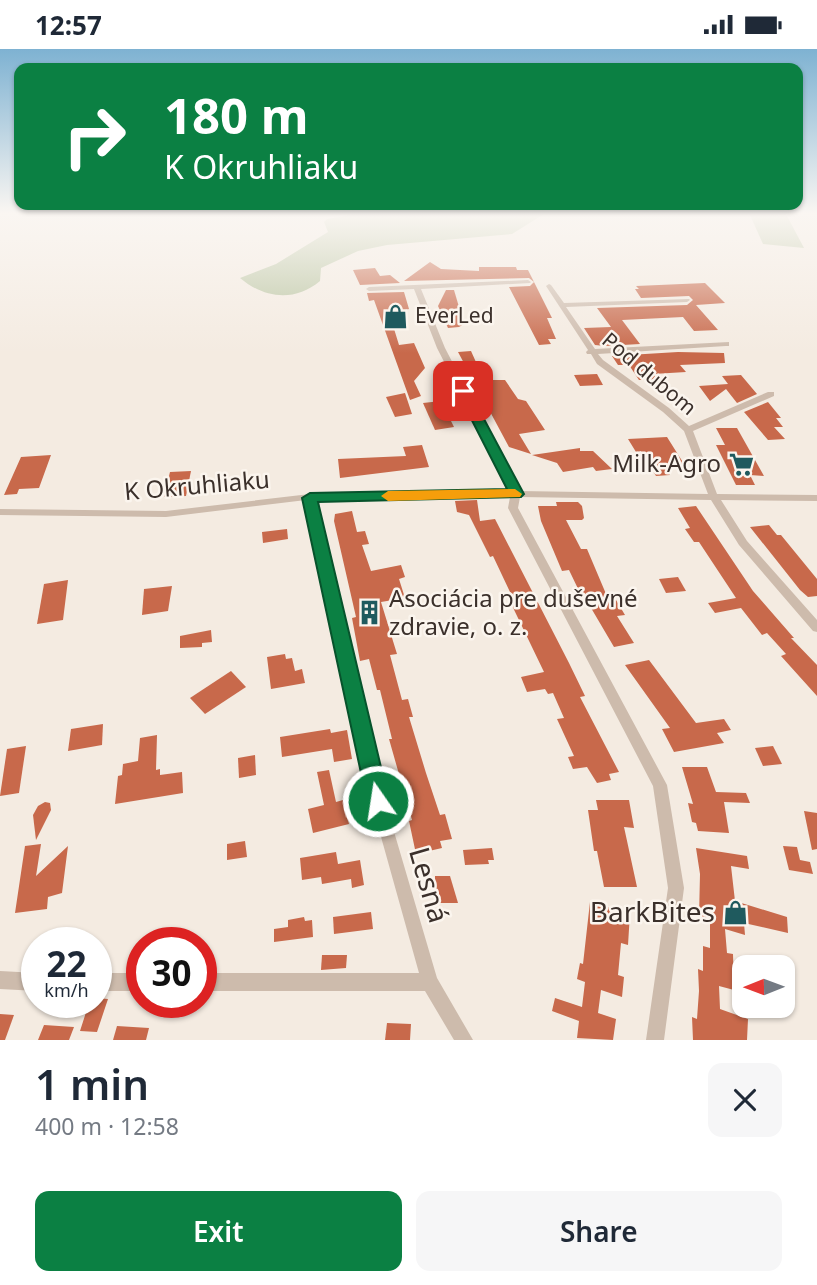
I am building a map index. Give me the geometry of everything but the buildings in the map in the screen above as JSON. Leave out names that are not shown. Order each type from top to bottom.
[{"type":"street","points":[[369,289],[528,282]]},
{"type":"street","name":"Pod dubom","points":[[549,286],[590,352],[688,430],[713,495],[743,543],[817,628]]},
{"type":"street","points":[[417,287],[441,348],[516,494],[513,508],[660,785],[676,888],[655,1040]]},
{"type":"street","points":[[562,305],[687,300]]},
{"type":"street","points":[[590,352],[726,344]]},
{"type":"street","points":[[688,430],[771,394]]},
{"type":"street","name":"K Okruhliaku","points":[[0,512],[166,514],[310,498],[516,494],[817,498]]},
{"type":"street","name":"Lesná","points":[[310,498],[378,801],[430,982],[464,1040]]},
{"type":"street","points":[[0,980],[21,981]]},
{"type":"street","points":[[217,982],[430,982]]},
{"type":"green space","points":[[282,260],[338,260],[321,268],[320,281],[310,288],[290,295],[270,294],[240,278]]},
{"type":"slow traffic","points":[[388,496],[515,494]]},
{"type":"place","name":"EverLed","points":[[395,316]]},
{"type":"place","name":"Milk-Agro","points":[[741,464]]},
{"type":"place","name":"Asociácia pre duševné zdravie, o. z.","points":[[369,613]]},
{"type":"place","name":"BarkBites","points":[[735,912]]},
{"type":"route","points":[[378,801],[310,498],[516,494],[463,391]]}]
